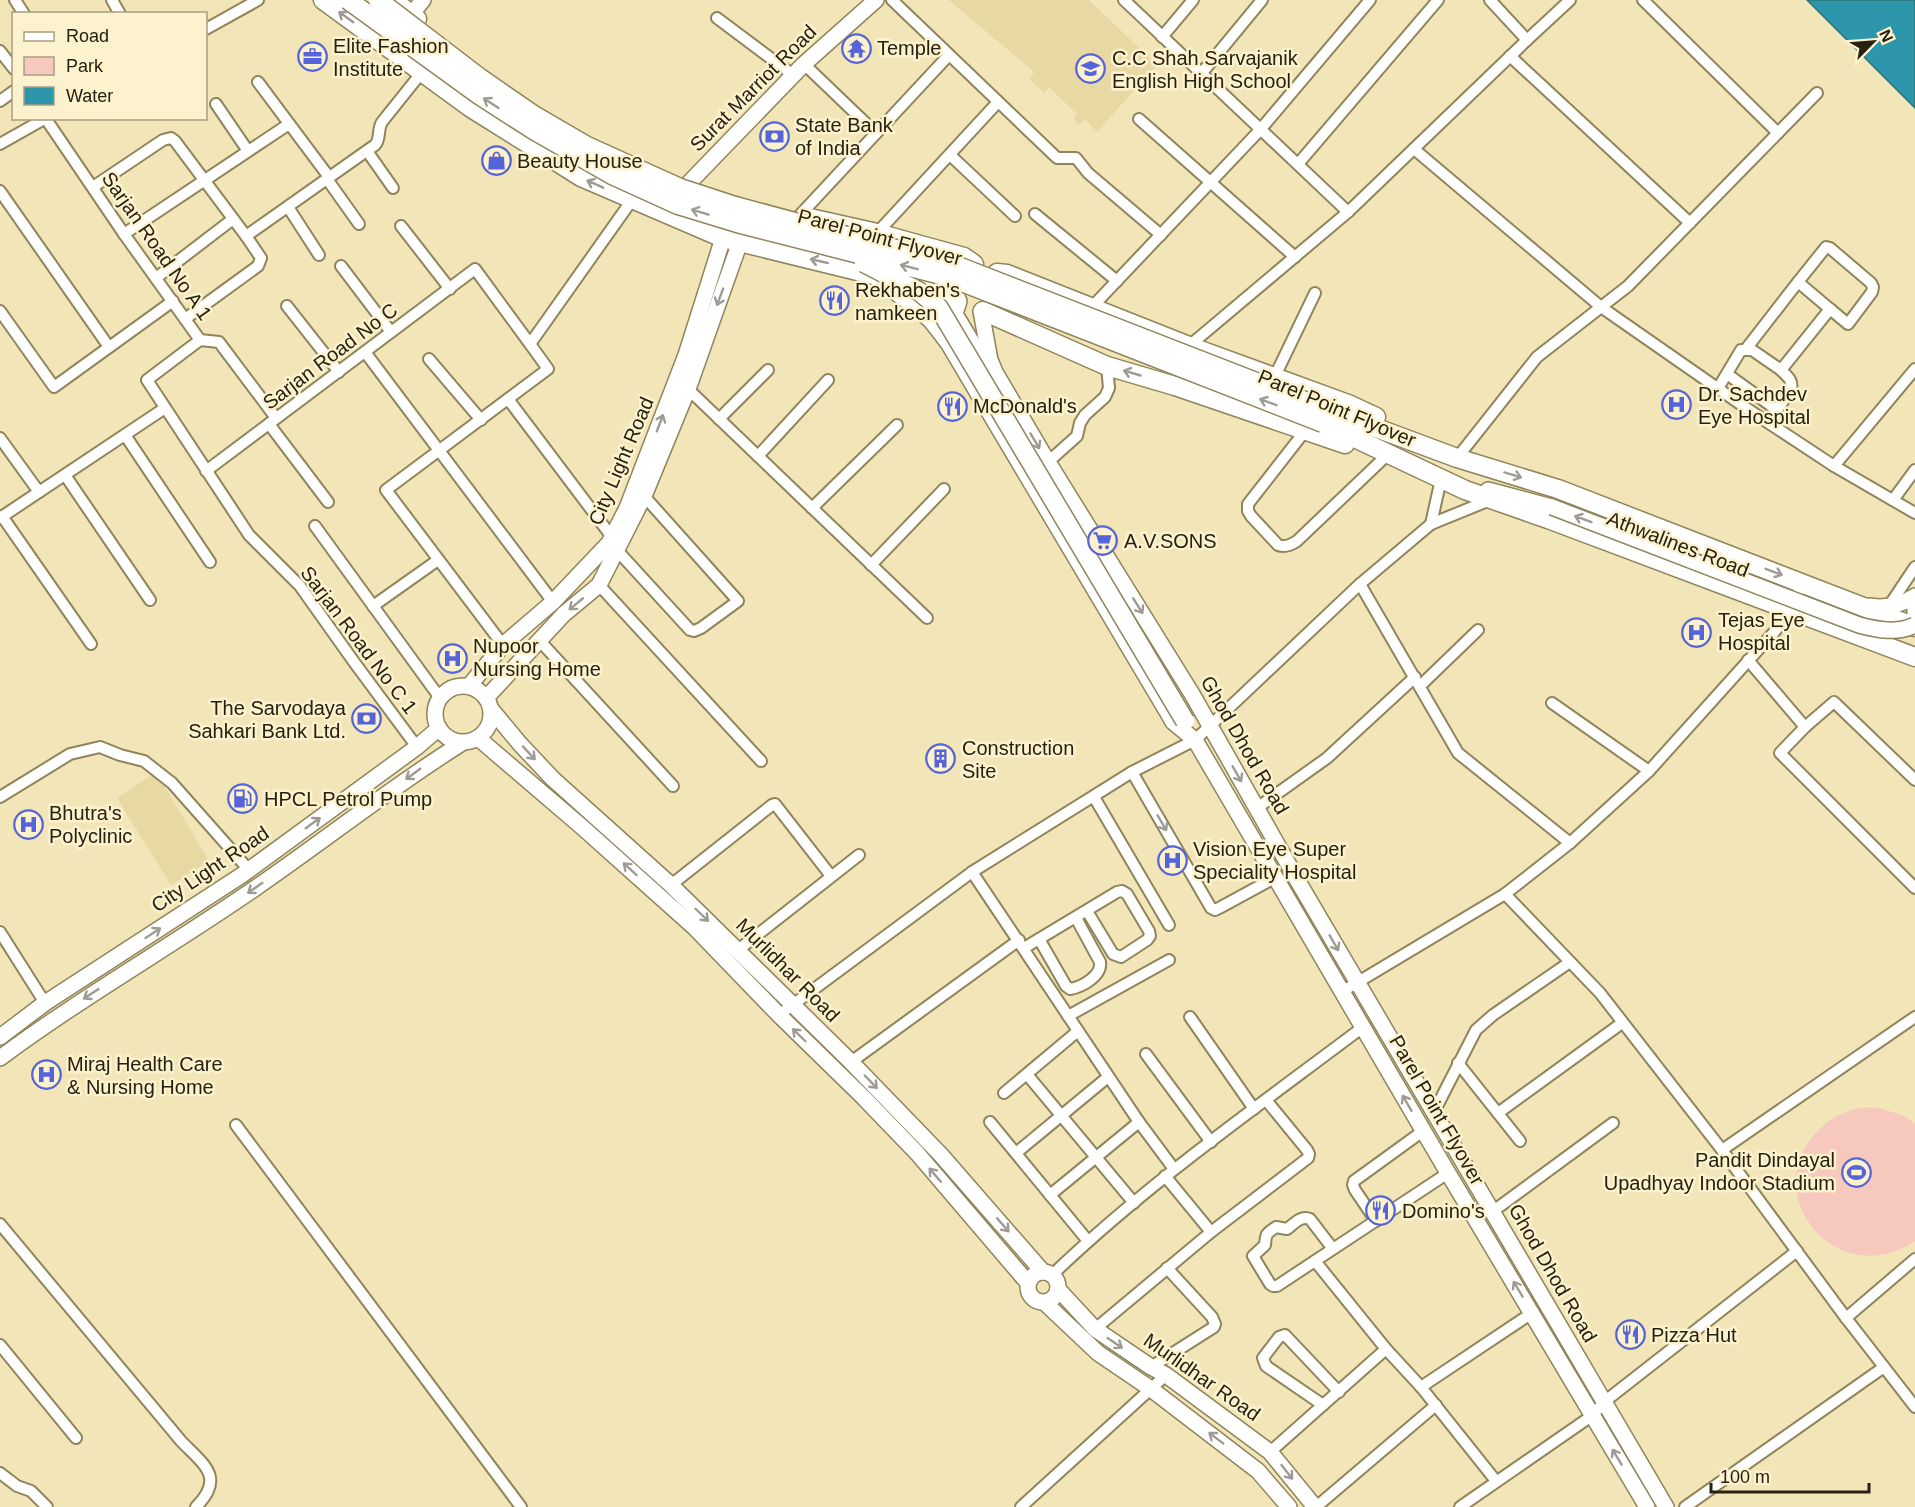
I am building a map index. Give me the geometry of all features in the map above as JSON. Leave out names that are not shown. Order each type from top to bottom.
[{"type":"main road","points":[[323,0],[471,108],[581,177],[732,240],[872,274],[958,299]]},
{"type":"main road","name":"Parel Point Flyover","points":[[348,0],[479,95],[535,131],[612,175],[678,205],[738,223],[949,277],[1325,417],[1414,442],[1457,458]]},
{"type":"main road","name":"Parel Point Flyover","points":[[378,0],[480,78],[532,114],[587,146],[680,188],[735,206],[955,265],[1325,417],[1433,475]]},
{"type":"main road","points":[[393,0],[491,79],[570,128],[623,156],[688,184],[964,257],[974,264]]},
{"type":"main road","points":[[387,47],[423,0]]},
{"type":"main road","name":"Surat Marriot Road","points":[[688,184],[798,70],[876,0]]},
{"type":"main road","points":[[489,703],[539,640],[564,614],[599,585],[613,544],[644,496],[688,389],[744,200]]},
{"type":"main road","points":[[871,231],[872,274]]},
{"type":"main road","name":"City Light Road","points":[[440,698],[453,688],[469,686],[503,645],[553,602],[613,544],[732,240]]},
{"type":"main road","points":[[836,248],[920,292],[939,308],[1190,732]]},
{"type":"main road","points":[[1414,442],[1406,432],[1348,404],[1189,346],[1007,274],[997,273],[984,265],[974,264],[962,269],[957,275],[954,290],[967,309],[982,311],[1107,366],[1175,386],[1433,475]]},
{"type":"main road","points":[[982,311],[996,303],[1000,296],[1002,288],[997,273]]},
{"type":"main road","points":[[872,274],[931,321],[948,343],[1168,716],[1173,722],[1190,732]]},
{"type":"main road","points":[[958,299],[955,314],[973,344],[992,364]]},
{"type":"main road","name":"Ghod Dhod Road","points":[[982,311],[984,334],[992,364],[1048,462],[1192,694],[1357,982],[1666,1507]]},
{"type":"main road","name":"Athwalines Road","points":[[1457,458],[1558,489],[1849,601],[1886,611],[1915,626]]},
{"type":"main road","name":"Athwalines Road","points":[[1433,475],[1490,500],[1548,519],[1915,657]]},
{"type":"main road","points":[[1460,488],[1470,486],[1552,507],[1859,625],[1888,630],[1915,626]]},
{"type":"main road","points":[[1886,611],[1915,597]]},
{"type":"main road","points":[[1915,597],[1915,620]]},
{"type":"main road","points":[[0,1058],[51,1020],[253,890],[424,767],[462,742],[478,738],[489,726],[492,717],[489,703],[482,692],[469,686]]},
{"type":"main road","points":[[440,698],[435,713],[439,728],[449,738],[462,742]]},
{"type":"main road","name":"Murlidhar Road","points":[[489,703],[520,744],[553,779],[672,885],[851,1062],[941,1155],[1095,1329],[1166,1375],[1270,1452],[1315,1507]]},
{"type":"main road","name":"City Light Road","points":[[0,1037],[45,1003],[249,870],[417,747],[439,728]]},
{"type":"main road","name":"Parel Point Flyover","points":[[1190,732],[1423,1131],[1647,1507]]},
{"type":"main road","name":"Murlidhar Road","points":[[478,738],[695,928],[917,1154],[1028,1283]]},
{"type":"main road","points":[[1034,1275],[1051,1279],[1054,1298],[1045,1303],[1035,1301],[1028,1293],[1028,1283],[1034,1275]]},
{"type":"main road","name":"Murlidhar Road","points":[[1045,1303],[1098,1353],[1151,1389],[1258,1471],[1289,1507]]},
{"type":"street","points":[[207,28],[258,0]]},
{"type":"street","points":[[892,0],[1057,158],[1076,158],[1088,173],[1161,235]]},
{"type":"street","points":[[1124,0],[1348,212]]},
{"type":"street","points":[[1162,37],[1193,0]]},
{"type":"street","points":[[1201,74],[1262,0]]},
{"type":"street","points":[[1092,307],[1260,130],[1370,0]]},
{"type":"street","points":[[1298,164],[1438,0]]},
{"type":"street","points":[[1491,0],[1527,40]]},
{"type":"street","points":[[1175,386],[1189,346],[1348,212],[1570,0]]},
{"type":"street","points":[[1643,0],[1778,133]]},
{"type":"street","points":[[717,18],[798,70],[876,133]]},
{"type":"street","points":[[0,51],[12,66]]},
{"type":"street","points":[[800,215],[949,55]]},
{"type":"street","points":[[1510,56],[1690,223]]},
{"type":"street","points":[[246,236],[377,142],[382,123],[422,72]]},
{"type":"street","points":[[258,82],[359,224]]},
{"type":"street","points":[[0,101],[12,92]]},
{"type":"street","points":[[1457,458],[1537,357],[1628,286],[1817,93]]},
{"type":"street","points":[[871,231],[950,155],[999,102]]},
{"type":"street","points":[[216,104],[248,151]]},
{"type":"street","points":[[1139,119],[1295,257]]},
{"type":"street","points":[[0,144],[44,120]]},
{"type":"street","name":"Sarjan Road No A 1","points":[[47,120],[200,340],[147,380]]},
{"type":"street","points":[[124,234],[289,124]]},
{"type":"street","points":[[93,187],[167,138],[171,138],[246,236],[261,258],[258,266],[185,319]]},
{"type":"street","points":[[1414,149],[1601,308],[1717,390],[1834,466],[1915,513]]},
{"type":"street","points":[[367,151],[393,188]]},
{"type":"street","points":[[950,155],[1015,216]]},
{"type":"street","points":[[0,191],[109,347]]},
{"type":"street","points":[[503,645],[386,490],[440,452],[548,369],[530,344],[632,200]]},
{"type":"street","points":[[288,207],[319,255]]},
{"type":"street","points":[[1035,214],[1117,281]]},
{"type":"street","points":[[156,278],[233,219]]},
{"type":"street","points":[[401,225],[450,289]]},
{"type":"street","points":[[1746,349],[1798,282],[1826,247],[1830,248],[1873,287],[1872,292],[1848,324],[1798,282]]},
{"type":"street","points":[[340,266],[391,332]]},
{"type":"street","name":"Sarjan Road No C","points":[[206,471],[476,270],[530,344]]},
{"type":"street","points":[[1275,376],[1315,293]]},
{"type":"street","points":[[0,311],[54,387],[173,301]]},
{"type":"street","points":[[287,306],[339,372]]},
{"type":"street","points":[[1781,370],[1830,309]]},
{"type":"street","points":[[200,340],[219,342],[328,502]]},
{"type":"street","points":[[1717,390],[1741,350],[1752,350],[1791,379],[1791,390],[1768,422]]},
{"type":"street","points":[[364,352],[553,602]]},
{"type":"street","points":[[429,359],[481,420]]},
{"type":"street","points":[[1048,462],[1077,436],[1085,415],[1105,397],[1109,387],[1107,366]]},
{"type":"street","points":[[1834,466],[1915,369]]},
{"type":"street","points":[[719,419],[768,370]]},
{"type":"street","points":[[1727,374],[1777,410]]},
{"type":"street","name":"Sarjan Road No C 1","points":[[147,380],[249,535],[300,586],[417,747]]},
{"type":"street","points":[[758,456],[828,380]]},
{"type":"street","points":[[688,389],[927,618]]},
{"type":"street","points":[[508,399],[613,544],[690,630],[702,628],[738,601],[644,496]]},
{"type":"street","points":[[91,644],[1,517],[165,408]]},
{"type":"street","points":[[812,508],[897,425]]},
{"type":"street","points":[[1305,431],[1248,504],[1251,516],[1278,544],[1283,546],[1297,541],[1384,458]]},
{"type":"street","points":[[125,435],[210,562]]},
{"type":"street","points":[[0,438],[39,492]]},
{"type":"street","points":[[1893,500],[1915,470]]},
{"type":"street","points":[[65,475],[150,600]]},
{"type":"street","points":[[1431,524],[1433,475]]},
{"type":"street","points":[[872,565],[944,489]]},
{"type":"street","points":[[779,1015],[972,872],[1094,797],[1190,732],[1209,726],[1360,584],[1431,524],[1490,500]]},
{"type":"street","points":[[315,526],[440,698]]},
{"type":"street","points":[[374,606],[438,560]]},
{"type":"street","points":[[1886,611],[1915,567]]},
{"type":"street","points":[[1342,991],[1505,894],[1570,843],[1649,771],[1791,610],[1802,583]]},
{"type":"street","points":[[1360,584],[1462,758],[1570,843]]},
{"type":"street","points":[[599,585],[761,761]]},
{"type":"street","points":[[1257,808],[1327,758],[1478,630]]},
{"type":"street","points":[[539,640],[672,786]]},
{"type":"street","points":[[1748,660],[1805,727]]},
{"type":"street","points":[[1915,780],[1834,702],[1780,753],[1915,888]]},
{"type":"street","points":[[1551,703],[1649,771]]},
{"type":"street","points":[[0,797],[70,754],[100,747],[144,761],[172,783],[249,870]]},
{"type":"street","points":[[1132,772],[1211,908],[1215,910],[1276,877]]},
{"type":"street","points":[[1094,797],[1169,925]]},
{"type":"street","points":[[672,885],[772,804],[776,804],[831,876]]},
{"type":"street","points":[[738,950],[859,855]]},
{"type":"street","points":[[972,872],[1022,944],[1108,1077],[1174,1169]]},
{"type":"street","points":[[851,1062],[1022,944],[1039,939],[1076,918],[1087,910],[1117,892],[1122,891],[1127,894],[1150,936],[1121,957],[1117,956],[1113,954],[1087,910]]},
{"type":"street","points":[[1505,894],[1600,993],[1722,1150],[1846,1318],[1914,1402]]},
{"type":"street","points":[[1039,939],[1066,986],[1070,989],[1076,988],[1098,974],[1101,968],[1076,918]]},
{"type":"street","points":[[0,932],[45,1003]]},
{"type":"street","points":[[1068,1016],[1169,960]]},
{"type":"street","points":[[1434,1112],[1470,1038],[1483,1023],[1570,962]]},
{"type":"street","points":[[1190,1017],[1254,1109]]},
{"type":"street","points":[[1722,1150],[1915,1017]]},
{"type":"street","points":[[1498,1113],[1622,1023]]},
{"type":"street","points":[[1051,1279],[1088,1241],[1165,1176],[1363,1027]]},
{"type":"street","points":[[1004,1093],[1078,1031]]},
{"type":"street","points":[[1146,1054],[1211,1142]]},
{"type":"street","points":[[1458,1063],[1520,1141]]},
{"type":"street","points":[[1016,1153],[1108,1077]]},
{"type":"street","points":[[1030,1078],[1134,1203]]},
{"type":"street","points":[[1095,1329],[1211,1232],[1308,1158],[1307,1150],[1266,1100]]},
{"type":"street","points":[[990,1122],[1088,1241]]},
{"type":"street","points":[[1050,1195],[1139,1122]]},
{"type":"street","points":[[1492,1212],[1613,1123]]},
{"type":"street","points":[[236,1125],[521,1507]]},
{"type":"street","points":[[1376,1221],[1355,1190],[1354,1181],[1423,1131]]},
{"type":"street","points":[[1333,1249],[1306,1217],[1287,1229],[1276,1227],[1266,1234],[1265,1245],[1253,1256],[1253,1260],[1273,1286],[1277,1286],[1376,1221],[1448,1173]]},
{"type":"street","points":[[1165,1176],[1211,1232]]},
{"type":"street","points":[[0,1224],[181,1441],[209,1471],[211,1484],[206,1497],[196,1507]]},
{"type":"street","points":[[1460,1507],[1593,1415],[1604,1402],[1797,1251]]},
{"type":"street","points":[[1846,1318],[1915,1259]]},
{"type":"street","points":[[1315,1261],[1386,1349],[1436,1405],[1496,1481]]},
{"type":"street","points":[[1151,1367],[1214,1327],[1215,1324],[1212,1317],[1167,1268]]},
{"type":"street","points":[[1421,1387],[1532,1313]]},
{"type":"street","points":[[1323,1405],[1266,1366],[1263,1358],[1279,1337],[1285,1335],[1289,1338],[1339,1392]]},
{"type":"street","points":[[0,1345],[76,1438]]},
{"type":"street","points":[[1270,1452],[1386,1349]]},
{"type":"street","points":[[1685,1507],[1884,1367]]},
{"type":"street","points":[[1020,1507],[1166,1375]]},
{"type":"street","points":[[1315,1507],[1436,1405]]},
{"type":"street","points":[[0,1473],[16,1486],[31,1491],[47,1507]]},
{"type":"shaded area","name":"C.C Shah Sarvajanik English High School","points":[[949,0],[1089,0],[1157,65],[1097,132],[1085,119],[1078,125],[1074,119],[1077,114],[1049,87],[1044,93],[1029,79],[1034,72]]},
{"type":"shaded area","points":[[156,772],[209,861],[171,885],[117,798]]},
{"type":"green space","name":"Pandit Dindayal Upadhyay Indoor Stadium","points":[[1862,1108],[1880,1108],[1904,1116],[1915,1124],[1915,1241],[1900,1250],[1884,1254],[1868,1256],[1852,1254],[1824,1239],[1812,1227],[1803,1212],[1797,1196],[1798,1164],[1813,1136],[1837,1116]]},
{"type":"water","points":[[1807,0],[1915,0],[1915,108]]},
{"type":"place","name":"Temple","points":[[856,48]]},
{"type":"place","name":"Elite Fashion Institute","points":[[312,57]]},
{"type":"place","name":"C.C Shah Sarvajanik English High School","points":[[1091,69]]},
{"type":"place","name":"State Bank of India","points":[[774,137]]},
{"type":"place","name":"Beauty House","points":[[496,161]]},
{"type":"place","name":"Rekhaben's namkeen","points":[[834,301]]},
{"type":"place","name":"Dr. Sachdev Eye Hospital","points":[[1677,405]]},
{"type":"place","name":"McDonald's","points":[[952,406]]},
{"type":"place","name":"A.V.SONS","points":[[1103,541]]},
{"type":"place","name":"Tejas Eye Hospital","points":[[1697,632]]},
{"type":"place","name":"Nupoor Nursing Home","points":[[452,658]]},
{"type":"place","name":"The Sarvodaya Sahkari Bank Ltd.","points":[[367,719]]},
{"type":"place","name":"Construction Site","points":[[941,759]]},
{"type":"place","name":"HPCL Petrol Pump","points":[[243,799]]},
{"type":"place","name":"Bhutra's Polyclinic","points":[[28,824]]},
{"type":"place","name":"Vision Eye Super Speciality Hospital","points":[[1172,860]]},
{"type":"place","name":"Miraj Health Care & Nursing Home","points":[[46,1075]]},
{"type":"place","name":"Pandit Dindayal Upadhyay Indoor Stadium","points":[[1856,1172]]},
{"type":"place","name":"Domino's","points":[[1381,1211]]},
{"type":"place","name":"Pizza Hut","points":[[1630,1335]]}]
